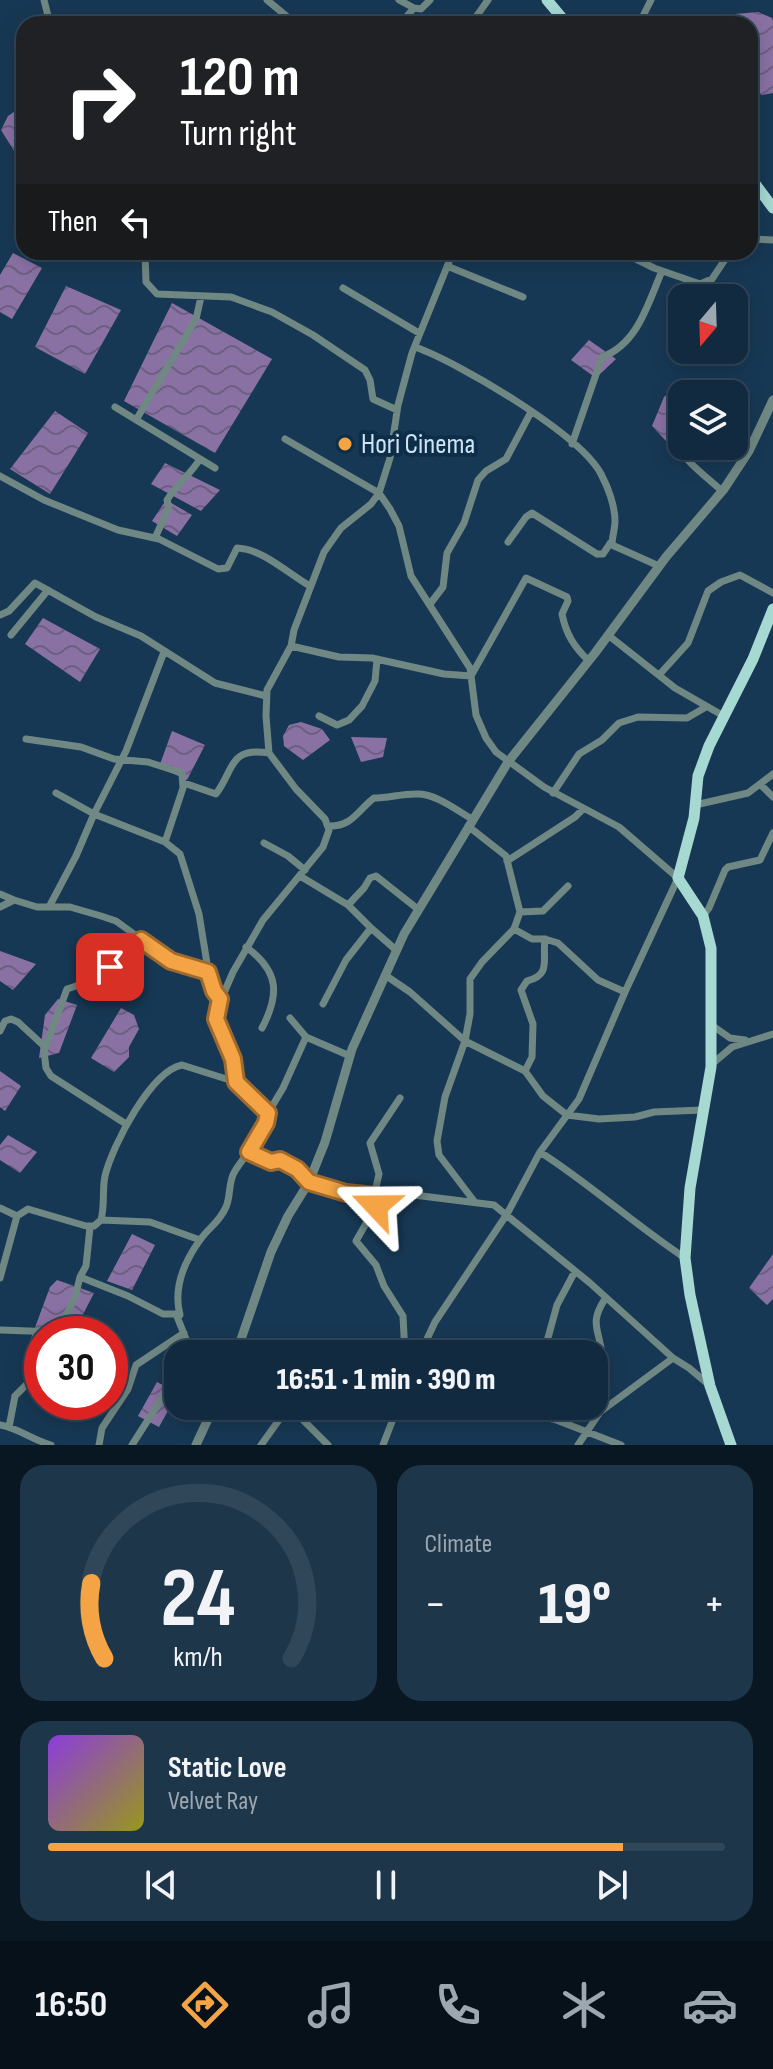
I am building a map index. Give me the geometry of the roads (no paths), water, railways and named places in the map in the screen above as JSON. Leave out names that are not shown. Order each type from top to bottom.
[{"type":"main road","points":[[547,0],[560,16]]},
{"type":"main road","points":[[758,188],[773,208]]},
{"type":"main road","points":[[731,1445],[710,1386],[685,1258],[690,1188],[711,1067],[713,1026],[711,948],[703,916],[678,878],[695,805],[698,776],[722,715],[753,659],[773,609]]},
{"type":"street","points":[[267,0],[286,16]]},
{"type":"street","points":[[399,0],[421,9],[430,0]]},
{"type":"street","points":[[407,16],[414,8]]},
{"type":"street","points":[[145,260],[146,282],[150,289],[165,296],[231,297],[290,321],[365,370],[373,399],[397,410]]},
{"type":"street","points":[[236,1082],[233,1059],[216,1019],[220,999],[263,920],[303,873],[328,836],[325,819],[283,774],[269,753],[266,696],[269,684],[291,646],[310,586],[332,539],[379,493],[390,458],[397,410],[419,333],[450,260]]},
{"type":"street","points":[[639,260],[700,284],[719,271],[725,260]]},
{"type":"street","points":[[447,266],[523,297]]},
{"type":"street","points":[[572,444],[602,357],[619,350],[633,333],[662,271]]},
{"type":"street","points":[[343,288],[419,333]]},
{"type":"street","points":[[136,420],[194,323],[201,297]]},
{"type":"street","points":[[415,347],[459,367],[531,412],[592,462],[604,481],[615,516],[611,542],[603,554],[597,554],[532,513],[508,542]]},
{"type":"street","points":[[240,1340],[271,1252],[309,1182],[325,1142],[350,1056],[396,950],[508,762],[589,661],[659,566],[722,491],[749,451],[773,400]]},
{"type":"street","points":[[115,407],[215,468]]},
{"type":"street","points":[[430,604],[443,587],[447,553],[464,523],[478,480],[506,459],[531,412]]},
{"type":"street","points":[[285,439],[379,493],[399,526],[411,576],[470,668],[476,715],[496,752],[553,793],[619,827],[678,878],[579,1099],[540,1152],[507,1214],[435,1322],[427,1340]]},
{"type":"street","points":[[155,538],[169,507],[167,500],[177,485],[188,478],[200,459]]},
{"type":"street","points":[[687,460],[722,491]]},
{"type":"street","points":[[0,476],[44,500],[130,534],[155,538],[223,570],[231,563],[237,548],[249,549],[310,586]]},
{"type":"street","points":[[611,542],[659,566]]},
{"type":"street","points":[[659,675],[688,643],[696,627],[702,602],[714,586],[740,575],[773,593]]},
{"type":"street","points":[[471,676],[526,578],[567,597],[562,614],[567,633],[589,661]]},
{"type":"street","points":[[0,615],[9,611],[32,584],[141,636],[215,683],[266,696]]},
{"type":"street","points":[[11,635],[48,590]]},
{"type":"street","points":[[608,635],[659,675],[722,715]]},
{"type":"street","points":[[291,646],[339,657],[377,659],[444,674],[471,676]]},
{"type":"street","points":[[49,907],[121,761],[164,652]]},
{"type":"street","points":[[319,716],[337,725],[357,712],[375,681],[377,659]]},
{"type":"street","points":[[553,793],[579,754],[602,740],[625,720],[638,717],[687,718],[706,707]]},
{"type":"street","points":[[26,739],[81,747],[121,761],[148,762],[180,771],[184,783],[165,842]]},
{"type":"street","points":[[184,783],[216,794],[239,755],[251,751],[269,753]]},
{"type":"street","points":[[695,805],[748,793],[773,774]]},
{"type":"street","points":[[761,785],[773,797]]},
{"type":"street","points":[[56,793],[94,814],[165,842],[180,854],[196,900],[208,972],[220,999]]},
{"type":"street","points":[[328,826],[352,821],[374,798],[420,794],[434,797],[470,822],[504,852],[520,912],[514,929],[470,979],[470,1014],[465,1041],[442,1109],[437,1147],[439,1155],[475,1201]]},
{"type":"street","points":[[507,861],[583,809]]},
{"type":"street","points":[[703,916],[728,867],[760,860],[773,833]]},
{"type":"street","points":[[264,843],[288,856],[303,873],[348,905],[396,950]]},
{"type":"street","points":[[348,905],[370,878],[376,876],[419,910]]},
{"type":"street","points":[[520,912],[543,911],[568,886]]},
{"type":"street","points":[[0,894],[30,905],[70,907],[116,921],[171,961],[208,972]]},
{"type":"street","points":[[0,907],[14,900]]},
{"type":"street","points":[[323,1004],[346,960],[371,928]]},
{"type":"street","points":[[514,929],[532,939],[553,941],[568,950],[598,980],[625,992]]},
{"type":"street","points":[[525,1071],[532,1057],[533,1024],[521,990],[527,981],[538,978],[546,967],[545,939]]},
{"type":"street","points":[[126,1124],[51,1076],[43,1060],[67,989],[94,980],[141,940]]},
{"type":"street","points":[[246,947],[269,968],[274,987],[274,1004],[262,1028]]},
{"type":"street","points":[[385,975],[410,992],[465,1041],[525,1071],[543,1096],[567,1115],[599,1119],[702,1110]]},
{"type":"street","points":[[290,1018],[306,1037],[350,1056]]},
{"type":"street","points":[[0,1031],[5,1021],[11,1019],[45,1047]]},
{"type":"street","points":[[713,1026],[730,1038],[751,1041]]},
{"type":"street","points":[[711,1067],[732,1047],[773,1034]]},
{"type":"street","points":[[80,1277],[163,1314],[180,1315],[177,1290],[184,1268],[200,1240],[217,1224],[228,1203],[232,1174],[266,1123],[268,1113],[306,1037]]},
{"type":"street","points":[[101,1220],[111,1154],[126,1124],[154,1087],[178,1065],[236,1082],[268,1113]]},
{"type":"street","points":[[400,1098],[370,1143],[379,1174],[374,1196],[375,1209],[356,1241],[376,1265],[384,1286],[403,1316],[404,1340]]},
{"type":"street","points":[[249,1152],[271,1162],[280,1160],[297,1169],[309,1182],[346,1193],[374,1196],[406,1194],[494,1205],[710,1386]]},
{"type":"street","points":[[540,1152],[581,1178],[637,1226],[685,1258]]},
{"type":"street","points":[[0,1208],[17,1216]]},
{"type":"street","points":[[0,1278],[17,1216],[28,1209],[90,1227],[101,1220],[150,1222],[200,1240]]},
{"type":"street","points":[[0,1330],[58,1332],[86,1266],[90,1227]]},
{"type":"street","points":[[547,1340],[557,1305],[573,1275]]},
{"type":"street","points":[[598,1340],[596,1312],[605,1299]]},
{"type":"street","points":[[176,1314],[187,1340]]},
{"type":"street","points":[[99,1445],[102,1428],[128,1389],[136,1365],[184,1333]]},
{"type":"street","points":[[608,1406],[673,1358]]},
{"type":"street","points":[[24,1387],[15,1396],[4,1426],[34,1441],[51,1445]]},
{"type":"street","points":[[132,1445],[164,1395]]},
{"type":"street","points":[[196,1445],[208,1420]]},
{"type":"street","points":[[261,1445],[279,1420]]},
{"type":"street","points":[[303,1420],[328,1445]]},
{"type":"street","points":[[383,1445],[393,1420]]},
{"type":"street","points":[[555,1420],[621,1445]]},
{"type":"street","points":[[578,1445],[595,1420]]},
{"type":"water","points":[[758,12],[772,18],[773,93],[758,93],[758,16],[735,14]]},
{"type":"water","points":[[16,110],[16,154],[1,130],[8,116]]},
{"type":"water","points":[[13,253],[16,260],[27,260],[42,268],[12,319],[0,312],[0,275]]},
{"type":"water","points":[[66,286],[121,310],[85,374],[35,347]]},
{"type":"water","points":[[172,303],[272,359],[215,453],[124,401]]},
{"type":"water","points":[[589,340],[616,359],[596,378],[571,360]]},
{"type":"water","points":[[668,394],[666,441],[652,426]]},
{"type":"water","points":[[55,411],[88,433],[50,494],[10,469]]},
{"type":"water","points":[[165,463],[220,490],[201,511],[151,484]]},
{"type":"water","points":[[166,500],[192,515],[177,536],[152,521]]},
{"type":"water","points":[[43,618],[100,649],[80,682],[25,644]]},
{"type":"water","points":[[301,722],[322,729],[330,740],[303,760],[284,746],[283,736],[289,725]]},
{"type":"water","points":[[172,731],[205,745],[187,780],[159,767]]},
{"type":"water","points":[[351,737],[387,738],[383,757],[361,762]]},
{"type":"water","points":[[0,951],[36,964],[13,990],[0,981]]},
{"type":"water","points":[[58,999],[77,1005],[59,1053],[39,1058],[45,1015]]},
{"type":"water","points":[[121,1008],[134,1015],[139,1029],[129,1047],[129,1057],[114,1072],[91,1058]]},
{"type":"water","points":[[0,1071],[21,1086],[5,1111],[0,1107]]},
{"type":"water","points":[[8,1135],[37,1152],[20,1173],[0,1160],[0,1145]]},
{"type":"water","points":[[132,1234],[155,1245],[132,1290],[107,1281]]},
{"type":"water","points":[[773,1254],[773,1299],[767,1305],[749,1288]]},
{"type":"water","points":[[57,1280],[94,1293],[82,1316],[39,1316],[50,1287]]},
{"type":"water","points":[[157,1382],[164,1386],[164,1418],[159,1427],[138,1416]]},
{"type":"place","name":"Hori Cinema","points":[[345,444]]}]
